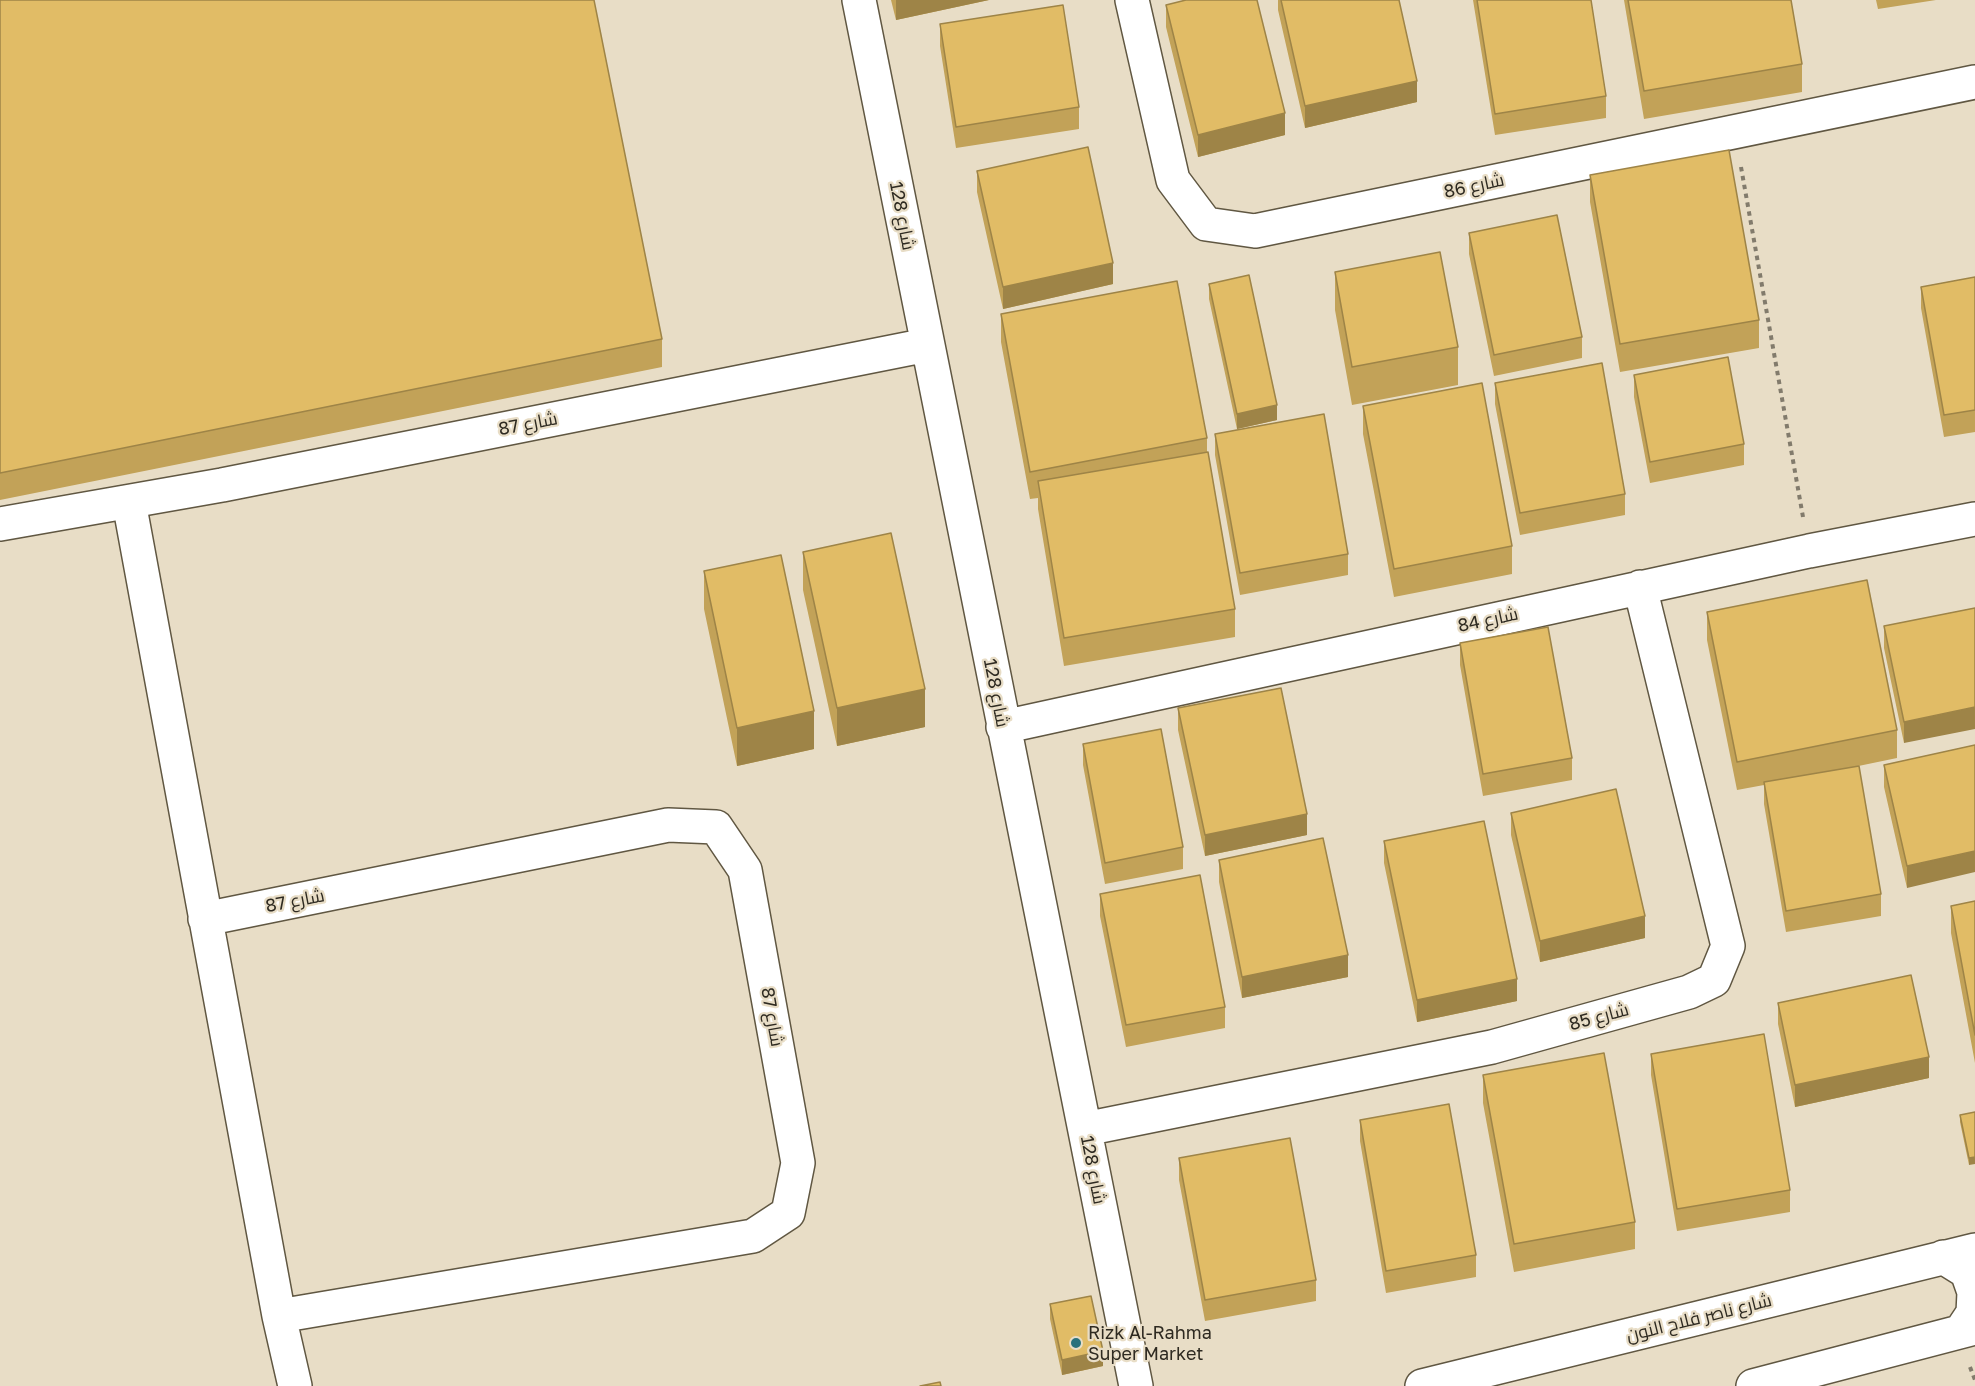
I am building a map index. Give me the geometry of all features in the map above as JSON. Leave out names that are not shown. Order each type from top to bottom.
[{"type":"street","name":"شارع 128","points":[[859,0],[1136,1386]]},
{"type":"street","name":"شارع 86","points":[[1132,0],[1173,180],[1206,224],[1255,231],[1975,82]]},
{"type":"street","name":"شارع 87","points":[[0,524],[234,483],[927,345]]},
{"type":"street","points":[[129,502],[279,1316],[295,1386]]},
{"type":"street","name":"شارع 84","points":[[1003,727],[1640,587],[1975,519]]},
{"type":"street","name":"شارع 85","points":[[1084,1129],[1492,1047],[1689,992],[1713,980],[1728,946],[1640,587]]},
{"type":"street","name":"شارع 87","points":[[205,919],[669,825],[716,827],[745,870],[798,1163],[788,1213],[753,1236],[279,1316]]},
{"type":"street","name":"شارع ناصر فلاح النون","points":[[1422,1386],[1975,1250]]},
{"type":"street","points":[[1753,1386],[1968,1329],[1973,1313],[1974,1292],[1967,1272],[1942,1257]]},
{"type":"path","points":[[1735,132],[1809,551]]},
{"type":"building","points":[[0,0],[594,0],[662,339],[0,473]]},
{"type":"building","points":[[1186,0],[1257,0],[1285,113],[1198,135],[1166,5]]},
{"type":"building","points":[[1281,0],[1399,0],[1417,81],[1305,106]]},
{"type":"building","points":[[1477,0],[1591,0],[1606,96],[1495,114]]},
{"type":"building","points":[[1628,0],[1791,0],[1802,64],[1644,91]]},
{"type":"building","points":[[1063,5],[1079,107],[956,127],[940,24]]},
{"type":"building","points":[[1088,147],[1113,263],[1003,287],[977,171]]},
{"type":"building","points":[[1729,150],[1759,320],[1620,344],[1590,175]]},
{"type":"building","points":[[1557,215],[1582,337],[1494,355],[1469,233]]},
{"type":"building","points":[[1440,252],[1458,347],[1352,367],[1335,272]]},
{"type":"building","points":[[1249,275],[1277,405],[1237,414],[1209,284]]},
{"type":"building","points":[[1975,277],[1975,410],[1944,415],[1921,287]]},
{"type":"building","points":[[1177,281],[1207,438],[1030,472],[1001,314]]},
{"type":"building","points":[[1728,357],[1744,444],[1650,462],[1634,375]]},
{"type":"building","points":[[1602,363],[1625,494],[1520,513],[1495,383]]},
{"type":"building","points":[[1482,383],[1512,546],[1394,569],[1363,406]]},
{"type":"building","points":[[1324,414],[1348,554],[1240,573],[1215,434]]},
{"type":"building","points":[[1208,452],[1235,609],[1064,638],[1038,481]]},
{"type":"building","points":[[891,533],[925,689],[837,708],[803,552]]},
{"type":"building","points":[[781,555],[814,711],[737,728],[704,571]]},
{"type":"building","points":[[1867,580],[1897,730],[1737,762],[1707,612]]},
{"type":"building","points":[[1975,608],[1975,707],[1904,722],[1884,626]]},
{"type":"building","points":[[1548,627],[1572,758],[1483,774],[1460,643]]},
{"type":"building","points":[[1281,688],[1307,814],[1205,835],[1178,708]]},
{"type":"building","points":[[1161,729],[1183,847],[1105,863],[1083,744]]},
{"type":"building","points":[[1975,745],[1975,851],[1907,866],[1884,765]]},
{"type":"building","points":[[1859,766],[1881,894],[1786,911],[1764,782]]},
{"type":"building","points":[[1616,789],[1645,916],[1540,941],[1511,813]]},
{"type":"building","points":[[1484,821],[1517,979],[1417,1000],[1384,841]]},
{"type":"building","points":[[1323,838],[1348,955],[1242,977],[1219,860]]},
{"type":"building","points":[[1200,875],[1225,1007],[1126,1025],[1100,894]]},
{"type":"building","points":[[1975,901],[1975,1035],[1951,906]]},
{"type":"building","points":[[1911,975],[1929,1057],[1795,1085],[1778,1003]]},
{"type":"building","points":[[1764,1034],[1790,1190],[1677,1209],[1651,1054]]},
{"type":"building","points":[[1604,1053],[1635,1222],[1514,1244],[1483,1075]]},
{"type":"building","points":[[1449,1104],[1476,1255],[1386,1271],[1360,1120]]},
{"type":"building","points":[[1975,1112],[1975,1157],[1969,1158],[1960,1115]]},
{"type":"building","points":[[1290,1138],[1316,1280],[1205,1300],[1179,1158]]},
{"type":"building","name":"Rizk Al-Rahma Super Market","points":[[1091,1296],[1103,1351],[1062,1360],[1050,1304]]},
{"type":"building","points":[[940,1382],[941,1386],[920,1386]]},
{"type":"place","name":"Rizk Al-Rahma Super Market","points":[[1076,1343]]}]
